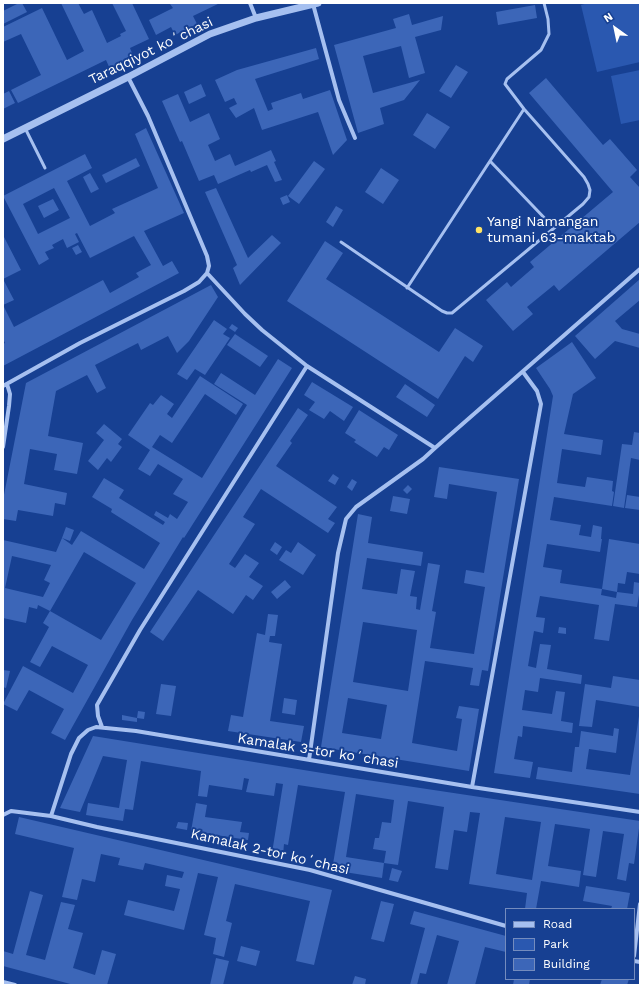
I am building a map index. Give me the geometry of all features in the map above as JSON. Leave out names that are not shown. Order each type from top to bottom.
[{"type":"street","points":[[250,3],[256,18]]},
{"type":"street","points":[[315,4],[338,100],[355,138]]},
{"type":"street","name":"Taraqqiyot koʻchasi","points":[[3,139],[128,77],[210,34],[256,18],[315,4]]},
{"type":"street","points":[[3,447],[10,394],[5,385],[80,343],[184,291],[199,282],[207,273],[209,266],[207,256],[148,116],[128,77]]},
{"type":"street","points":[[309,760],[338,553],[346,519],[356,507],[423,459],[640,270]]},
{"type":"street","points":[[207,273],[241,310],[262,330],[307,366],[435,448]]},
{"type":"street","points":[[102,727],[98,716],[98,705],[140,630],[307,366]]},
{"type":"street","points":[[472,787],[541,404],[537,391],[523,372]]},
{"type":"street","name":"Kamalak 3-tor koʻchasi","points":[[51,816],[71,754],[79,738],[88,730],[96,727],[136,731],[472,787],[640,812]]},
{"type":"street","name":"Kamalak 2-tor koʻchasi","points":[[3,815],[12,811],[51,816],[97,827],[310,870],[505,926]]},
{"type":"street","points":[[635,947],[640,904]]},
{"type":"street","points":[[3,982],[15,985]]},
{"type":"lane","points":[[340,242],[442,311],[452,313],[583,204],[589,197],[590,190],[584,177],[524,109],[505,84],[507,79],[541,50],[550,34],[544,3]]},
{"type":"lane","points":[[407,288],[524,109]]},
{"type":"lane","points":[[25,128],[45,168]]},
{"type":"lane","points":[[490,161],[554,228]]},
{"type":"green space","points":[[588,3],[640,3],[640,62],[597,72],[581,5]]},
{"type":"green space","points":[[640,70],[640,120],[621,124],[611,76]]},
{"type":"building","points":[[22,3],[27,12],[3,24],[3,11]]},
{"type":"building","points":[[61,3],[78,3],[84,14],[92,10],[107,43],[121,36],[120,34],[126,31],[112,3],[132,3],[149,39],[130,48],[134,58],[110,69],[106,60],[18,103],[11,90],[41,75],[21,34],[3,42],[3,27],[42,8],[67,60],[84,51]]},
{"type":"building","points":[[220,3],[193,16],[197,24],[175,35],[171,27],[156,35],[149,20],[173,8],[170,4]]},
{"type":"building","points":[[535,5],[537,18],[498,25],[496,12]]},
{"type":"building","points":[[409,14],[412,25],[443,16],[441,30],[415,37],[425,73],[409,78],[401,46],[363,56],[373,93],[420,80],[404,100],[380,108],[384,124],[358,133],[334,45],[396,28],[393,19]]},
{"type":"building","points":[[316,48],[319,59],[255,79],[268,111],[273,109],[271,103],[301,93],[303,99],[330,90],[347,140],[333,155],[318,112],[262,130],[254,108],[236,118],[229,108],[237,104],[234,98],[225,102],[215,80],[237,70]]},
{"type":"building","points":[[456,65],[468,72],[451,98],[439,91]]},
{"type":"building","points":[[546,78],[603,145],[610,139],[637,170],[630,177],[640,188],[640,222],[559,291],[554,285],[527,307],[533,314],[513,331],[486,300],[507,282],[511,287],[534,267],[530,262],[613,192],[529,93]]},
{"type":"building","points":[[201,84],[206,96],[189,104],[184,92]]},
{"type":"building","points":[[9,91],[15,103],[3,109],[3,94]]},
{"type":"building","points":[[178,94],[190,122],[209,113],[220,139],[208,145],[215,161],[230,154],[235,166],[271,150],[276,161],[274,162],[282,180],[275,182],[267,165],[251,172],[250,170],[218,184],[214,175],[199,181],[182,141],[180,142],[162,101]]},
{"type":"building","points":[[427,113],[450,127],[435,149],[413,135]]},
{"type":"building","points":[[146,128],[184,213],[144,231],[163,266],[172,261],[179,273],[3,366],[3,344],[5,343],[3,339],[3,305],[14,327],[103,280],[110,293],[139,277],[136,273],[151,265],[134,236],[90,258],[77,233],[75,234],[79,242],[67,248],[63,239],[52,245],[54,248],[45,252],[49,259],[39,265],[3,196],[85,154],[92,168],[67,181],[90,226],[115,213],[112,209],[158,188],[135,134]],"holes":[[[54,188],[70,218],[38,234],[23,204]]]},
{"type":"building","points":[[136,158],[140,166],[106,183],[102,175]]},
{"type":"building","points":[[314,161],[325,169],[299,204],[288,196]]},
{"type":"building","points":[[381,168],[399,180],[383,204],[365,192]]},
{"type":"building","points":[[90,173],[99,189],[91,193],[83,177]]},
{"type":"building","points":[[216,188],[248,258],[272,235],[281,243],[240,285],[233,268],[237,265],[205,192]]},
{"type":"building","points":[[287,195],[290,202],[283,205],[280,198]]},
{"type":"building","points":[[53,199],[59,210],[44,218],[38,206]]},
{"type":"building","points":[[336,206],[343,210],[333,227],[326,222]]},
{"type":"building","points":[[4,237],[21,270],[3,279]]},
{"type":"building","points":[[325,241],[343,253],[326,279],[439,352],[455,328],[483,346],[473,362],[465,356],[438,399],[287,301]]},
{"type":"building","points":[[78,245],[82,252],[76,255],[72,248]]},
{"type":"building","points":[[3,279],[14,300],[3,305]]},
{"type":"building","points":[[640,279],[640,300],[615,321],[622,329],[640,334],[640,348],[615,341],[595,359],[575,336]]},
{"type":"building","points":[[211,285],[218,297],[189,341],[177,353],[168,336],[141,350],[138,343],[95,365],[106,388],[97,393],[87,375],[56,391],[48,436],[83,443],[77,474],[54,470],[57,454],[30,449],[24,484],[67,493],[65,505],[55,503],[53,516],[18,510],[16,521],[3,519],[3,500],[26,383]]},
{"type":"building","points":[[214,320],[227,329],[223,334],[230,338],[205,375],[195,369],[187,380],[177,374]]},
{"type":"building","points":[[232,324],[238,328],[235,332],[229,328]]},
{"type":"building","points":[[235,334],[268,356],[260,367],[227,345]]},
{"type":"building","points":[[572,342],[596,378],[573,394],[564,434],[603,440],[601,455],[562,449],[557,483],[585,487],[587,477],[613,481],[612,491],[614,492],[612,506],[554,497],[550,520],[581,525],[579,535],[591,537],[593,525],[602,527],[600,552],[547,544],[543,567],[562,570],[560,583],[602,589],[601,595],[616,598],[617,592],[633,594],[634,582],[640,583],[640,595],[637,607],[615,604],[609,641],[594,639],[599,605],[540,596],[536,617],[545,618],[543,633],[534,631],[528,666],[536,668],[540,644],[551,645],[547,669],[582,675],[581,684],[540,678],[538,692],[525,690],[522,710],[552,714],[556,691],[565,692],[561,721],[573,723],[572,733],[523,726],[522,737],[518,736],[514,759],[533,762],[530,778],[494,773],[553,396],[536,368]]},
{"type":"building","points":[[278,359],[292,368],[184,538],[183,537],[132,620],[65,740],[51,733],[64,709],[29,690],[17,711],[3,704],[23,666],[73,693],[88,665],[52,646],[40,667],[30,662],[49,627],[43,623],[50,611],[38,605],[37,609],[29,607],[26,623],[3,618],[3,540],[56,552],[62,538],[72,545],[81,531],[144,569],[160,543],[111,512],[112,509],[92,497],[104,478],[124,490],[119,498],[163,525],[165,522],[154,515],[156,511],[168,518],[170,514],[177,519],[188,502],[173,494],[183,479],[158,464],[150,476],[138,469],[150,450],[128,435],[150,403],[153,405],[161,395],[174,404],[167,414],[172,418],[200,376],[243,404],[236,415],[205,394],[172,443],[160,435],[152,447],[202,478],[247,405],[214,384],[221,373],[255,395]],"holes":[[[84,552],[136,583],[101,640],[50,611]],[[12,556],[51,565],[44,580],[50,583],[43,597],[5,588]]]},
{"type":"building","points":[[312,382],[353,407],[344,421],[330,411],[324,419],[309,410],[315,402],[304,395]]},
{"type":"building","points":[[405,384],[435,405],[427,417],[396,397]]},
{"type":"building","points":[[298,408],[308,415],[290,441],[292,443],[276,466],[337,507],[328,519],[335,523],[328,533],[261,489],[243,517],[255,524],[229,564],[235,568],[245,554],[259,563],[249,577],[263,586],[253,600],[246,595],[233,614],[198,590],[163,641],[150,632]]},
{"type":"building","points":[[359,410],[398,435],[389,450],[384,447],[377,457],[354,442],[356,440],[345,433]]},
{"type":"building","points":[[104,424],[122,439],[118,444],[122,447],[111,462],[107,458],[98,470],[88,461],[104,440],[96,433]]},
{"type":"building","points":[[634,432],[640,433],[640,460],[631,458],[624,508],[613,506],[622,444],[632,445]]},
{"type":"building","points":[[439,467],[519,479],[488,671],[482,670],[479,686],[470,685],[473,668],[425,661],[412,743],[457,751],[462,719],[456,718],[459,706],[479,709],[469,771],[321,747],[358,514],[372,517],[368,543],[423,552],[421,566],[367,558],[362,589],[397,594],[401,569],[415,571],[410,596],[417,597],[416,609],[420,610],[428,563],[440,565],[432,611],[436,612],[430,648],[474,654],[485,587],[464,583],[466,570],[484,573],[497,492],[449,484],[447,499],[434,497]],"holes":[[[363,622],[417,630],[408,691],[353,682]],[[348,698],[387,705],[381,739],[342,733]]]},
{"type":"building","points":[[333,474],[339,478],[335,485],[328,481]]},
{"type":"building","points":[[352,479],[357,482],[352,491],[347,487]]},
{"type":"building","points":[[408,485],[412,489],[407,494],[403,490]]},
{"type":"building","points":[[627,495],[640,497],[640,510],[625,508]]},
{"type":"building","points":[[393,496],[410,499],[407,514],[390,511]]},
{"type":"building","points":[[66,527],[74,530],[70,541],[62,538]]},
{"type":"building","points":[[609,539],[640,544],[640,574],[627,572],[625,584],[618,583],[617,592],[602,589]]},
{"type":"building","points":[[275,542],[282,547],[277,555],[270,550]]},
{"type":"building","points":[[298,542],[316,555],[303,575],[279,560],[286,550],[291,553]]},
{"type":"building","points":[[285,580],[291,587],[277,599],[271,592]]},
{"type":"building","points":[[268,614],[278,615],[275,636],[270,636],[269,642],[282,644],[270,721],[304,726],[301,742],[228,731],[231,715],[243,717],[257,633],[265,635]]},
{"type":"building","points":[[559,627],[566,628],[566,634],[558,633]]},
{"type":"building","points":[[3,670],[10,671],[6,688],[3,687]]},
{"type":"building","points":[[613,676],[640,680],[640,707],[596,700],[592,727],[579,726],[585,684],[611,688]]},
{"type":"building","points":[[161,684],[176,686],[171,716],[156,714]]},
{"type":"building","points":[[284,698],[297,700],[295,715],[282,713]]},
{"type":"building","points":[[138,711],[145,712],[144,719],[137,718]]},
{"type":"building","points":[[122,715],[137,718],[137,722],[122,720]]},
{"type":"building","points":[[639,716],[640,794],[536,779],[538,767],[572,772],[575,747],[579,747],[581,731],[613,736],[614,728],[619,729],[616,753],[589,749],[586,769],[630,775]]},
{"type":"building","points":[[93,736],[347,777],[640,821],[634,864],[629,863],[626,881],[617,879],[624,834],[603,831],[596,877],[583,875],[590,829],[555,824],[548,866],[581,871],[579,887],[541,881],[536,908],[525,908],[527,893],[469,884],[480,813],[470,812],[467,832],[454,830],[448,870],[435,868],[444,807],[408,801],[398,865],[384,863],[382,878],[332,870],[345,792],[298,785],[288,845],[284,844],[283,855],[272,853],[283,784],[276,783],[274,796],[246,792],[249,779],[244,778],[242,790],[209,785],[207,797],[198,796],[201,771],[141,761],[133,810],[125,809],[123,821],[86,815],[88,803],[119,808],[127,760],[103,756],[80,812],[60,808]],"holes":[[[356,794],[394,800],[391,823],[382,822],[379,838],[375,838],[373,849],[386,851],[384,863],[346,857]],[[505,817],[541,822],[532,880],[496,874]]]},
{"type":"building","points":[[196,803],[207,805],[205,817],[242,822],[240,832],[249,833],[248,840],[191,831]]},
{"type":"building","points":[[19,817],[332,890],[314,965],[296,961],[310,901],[235,884],[226,921],[232,923],[224,957],[213,954],[216,938],[204,935],[218,877],[198,873],[184,930],[124,915],[128,900],[174,911],[180,889],[165,886],[167,875],[182,878],[184,872],[145,863],[143,870],[118,865],[120,858],[101,854],[95,882],[82,879],[77,900],[62,897],[74,848],[15,834]]},
{"type":"building","points":[[178,822],[188,823],[187,830],[176,828]]},
{"type":"building","points":[[392,868],[402,871],[398,882],[389,880]]},
{"type":"building","points":[[586,886],[630,893],[627,908],[611,908],[612,906],[583,901]]},
{"type":"building","points":[[30,891],[43,895],[26,955],[45,960],[61,902],[75,905],[68,929],[83,933],[73,968],[95,975],[102,950],[116,954],[107,985],[74,985],[3,966],[3,951],[13,954]]},
{"type":"building","points":[[381,901],[394,904],[384,942],[371,939]]},
{"type":"building","points":[[414,911],[505,936],[505,952],[485,947],[475,985],[447,985],[459,941],[437,935],[426,974],[420,973],[417,985],[410,985],[425,928],[410,924]]},
{"type":"building","points":[[241,946],[260,951],[256,966],[237,961]]},
{"type":"building","points":[[216,958],[229,961],[223,985],[210,985]]},
{"type":"building","points":[[355,976],[366,979],[365,985],[352,985]]},
{"type":"building","points":[[514,980],[530,980],[529,985],[513,985]]},
{"type":"building","points":[[602,980],[629,980],[627,985],[600,985]]},
{"type":"place","name":"Yangi Namangan tumani 63-maktab","points":[[479,230]]}]
